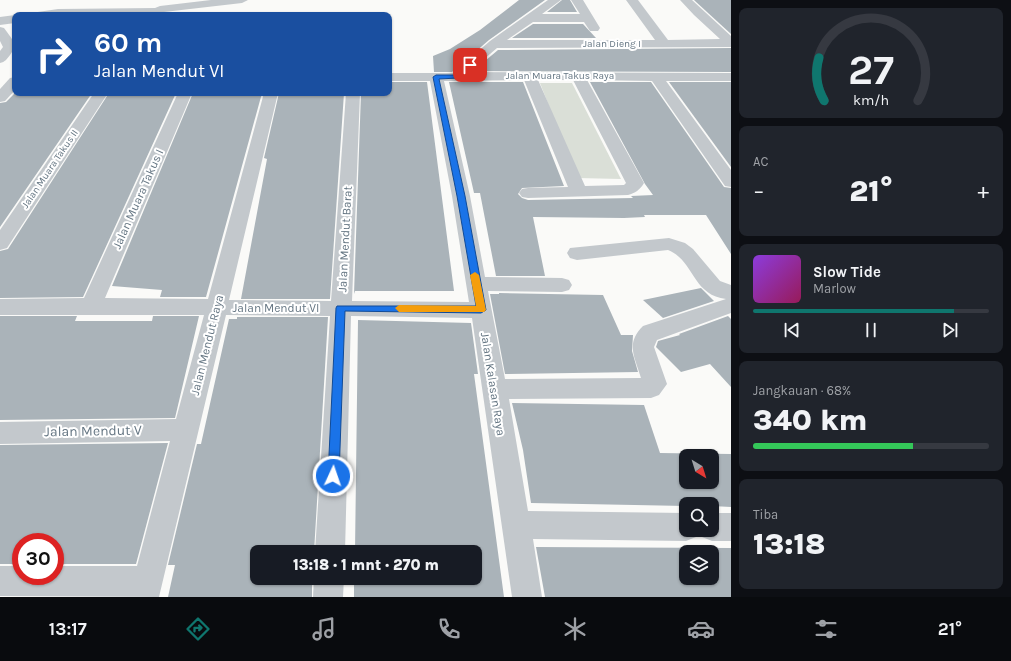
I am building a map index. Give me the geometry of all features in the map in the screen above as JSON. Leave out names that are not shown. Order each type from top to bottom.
[{"type":"street","points":[[118,0],[124,11]]},
{"type":"street","points":[[159,12],[160,9],[242,0]]},
{"type":"street","points":[[446,77],[555,0]]},
{"type":"street","points":[[577,0],[604,44]]},
{"type":"street","points":[[632,0],[665,44]]},
{"type":"street","points":[[686,0],[731,44]]},
{"type":"street","points":[[58,12],[142,12]]},
{"type":"street","points":[[530,18],[588,18]]},
{"type":"street","points":[[0,21],[12,19]]},
{"type":"street","points":[[0,31],[12,43],[0,59]]},
{"type":"street","name":"Jalan Dieng I","points":[[494,44],[731,44]]},
{"type":"street","points":[[0,76],[12,75]]},
{"type":"street","points":[[530,76],[579,192]]},
{"type":"street","points":[[528,193],[628,190],[633,187],[635,182],[578,76]]},
{"type":"street","points":[[656,76],[731,182]]},
{"type":"street","name":"Jalan Muara Takus Raya","points":[[392,77],[731,77]]},
{"type":"street","name":"Jalan Kalasan Raya","points":[[446,77],[461,196],[495,389],[527,597]]},
{"type":"street","points":[[0,98],[12,84]]},
{"type":"street","name":"Jalan Muara Takus II","points":[[0,244],[99,96]]},
{"type":"street","name":"Jalan Muara Takus I","points":[[92,306],[184,96]]},
{"type":"street","name":"Jalan Mendut Raya","points":[[146,589],[270,96]]},
{"type":"street","name":"Jalan Mendut Barat","points":[[330,545],[353,96]]},
{"type":"street","points":[[577,253],[669,244],[675,245],[683,250],[713,287],[724,292],[731,292]]},
{"type":"street","points":[[476,284],[562,285]]},
{"type":"street","points":[[495,389],[651,388],[655,384],[643,347],[648,335],[651,332],[731,305]]},
{"type":"street","name":"Jalan Mendut VI","points":[[0,307],[92,306],[481,310]]},
{"type":"street","name":"Jalan Mendut V","points":[[0,433],[186,430]]},
{"type":"street","points":[[515,525],[679,526]]},
{"type":"street","points":[[719,527],[731,527]]},
{"type":"street","points":[[0,581],[146,589]]},
{"type":"street","points":[[328,597],[329,585]]},
{"type":"shaded area","points":[[540,83],[572,83],[621,179],[577,178]]},
{"type":"building","points":[[519,0],[545,0],[489,40],[452,72],[434,72],[433,56],[450,49],[480,30]]},
{"type":"building","points":[[562,0],[570,0],[577,12],[547,12]]},
{"type":"building","points":[[694,0],[731,0],[731,34],[695,1]]},
{"type":"building","points":[[533,24],[583,24],[596,38],[512,38]]},
{"type":"building","points":[[731,48],[731,72],[473,71],[498,50]]},
{"type":"building","points":[[392,82],[427,82],[454,291],[355,291],[354,294],[361,96],[392,96]]},
{"type":"building","points":[[449,82],[523,82],[564,186],[522,188],[518,194],[522,198],[528,200],[633,198],[631,196],[653,195],[645,184],[590,82],[651,82],[724,187],[731,188],[731,254],[706,215],[644,215],[645,217],[624,218],[533,217],[545,276],[496,276],[480,193],[474,193]]},
{"type":"building","points":[[669,82],[731,82],[731,167]]},
{"type":"building","points":[[12,96],[90,96],[0,227],[0,103],[6,102]]},
{"type":"building","points":[[107,96],[175,96],[83,297],[0,298],[0,251],[8,249]]},
{"type":"building","points":[[192,96],[261,96],[206,297],[160,297],[162,290],[112,286]]},
{"type":"building","points":[[278,96],[344,96],[330,299],[241,299],[267,159],[264,158]]},
{"type":"building","points":[[701,288],[714,301],[663,318],[643,300]]},
{"type":"building","points":[[490,294],[603,295],[621,335],[633,335],[632,351],[638,372],[505,374]]},
{"type":"building","points":[[0,316],[77,316],[75,321],[152,321],[153,316],[199,316],[175,418],[0,420]]},
{"type":"building","points":[[728,316],[731,319],[731,387],[710,364],[681,372],[656,347],[658,341],[680,335],[679,334]]},
{"type":"building","points":[[237,317],[328,317],[314,545],[250,545],[250,585],[312,585],[312,597],[168,597],[175,565],[168,565],[197,444],[201,444],[229,319],[237,319]]},
{"type":"building","points":[[358,320],[471,323],[478,374],[474,374],[504,597],[354,597],[354,585],[482,585],[482,545],[355,545]]},
{"type":"building","points":[[512,403],[644,405],[660,453],[679,453],[679,489],[719,489],[719,454],[731,454],[731,507],[719,506],[719,497],[679,497],[679,506],[531,503],[523,450]]},
{"type":"building","points":[[168,443],[136,564],[64,564],[64,533],[12,533],[12,564],[0,564],[0,445]]},
{"type":"building","points":[[536,547],[679,548],[679,585],[719,585],[719,548],[731,548],[731,597],[545,597]]},
{"type":"slow traffic","points":[[399,308],[481,310],[475,275]]},
{"type":"route","points":[[333,476],[341,308],[481,310],[461,196],[436,77],[456,77],[470,65]]}]
